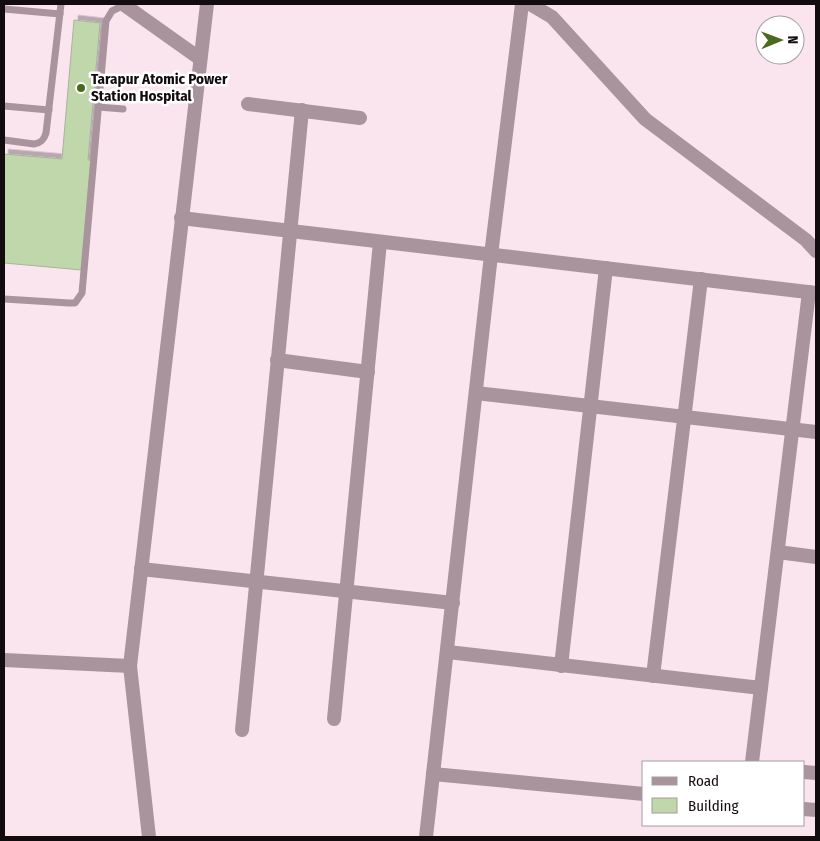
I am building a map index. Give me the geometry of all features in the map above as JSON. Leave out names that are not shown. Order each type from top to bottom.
[{"type":"street","points":[[149,837],[130,666],[206,4]]},
{"type":"street","points":[[426,837],[491,255],[522,4]]},
{"type":"street","points":[[530,4],[552,17],[645,119],[806,240],[816,251]]},
{"type":"street","points":[[128,5],[199,58]]},
{"type":"street","points":[[248,104],[360,118]]},
{"type":"street","points":[[242,730],[302,110]]},
{"type":"street","points":[[181,218],[813,292],[792,430],[752,761]]},
{"type":"street","points":[[334,720],[380,242]]},
{"type":"street","points":[[561,666],[606,268]]},
{"type":"street","points":[[653,676],[701,279]]},
{"type":"street","points":[[277,360],[368,372]]},
{"type":"street","points":[[476,393],[816,432]]},
{"type":"street","points":[[778,552],[816,557]]},
{"type":"street","points":[[141,569],[453,603]]},
{"type":"street","points":[[448,652],[761,688]]},
{"type":"street","points":[[4,660],[130,666]]},
{"type":"street","points":[[434,774],[642,794]]},
{"type":"lane","points":[[4,140],[34,144],[42,142],[46,133],[61,4]]},
{"type":"lane","points":[[4,300],[69,303],[75,302],[82,293],[106,21],[112,11],[128,5]]},
{"type":"lane","points":[[4,10],[60,14]]},
{"type":"lane","points":[[4,106],[49,110]]},
{"type":"lane","points":[[98,107],[122,109]]},
{"type":"building","name":"Tarapur Atomic Power Station Hospital","points":[[74,20],[100,23],[88,160],[91,160],[82,270],[4,263],[4,154],[62,159]]},
{"type":"place","name":"Tarapur Atomic Power Station Hospital","points":[[81,88]]}]
